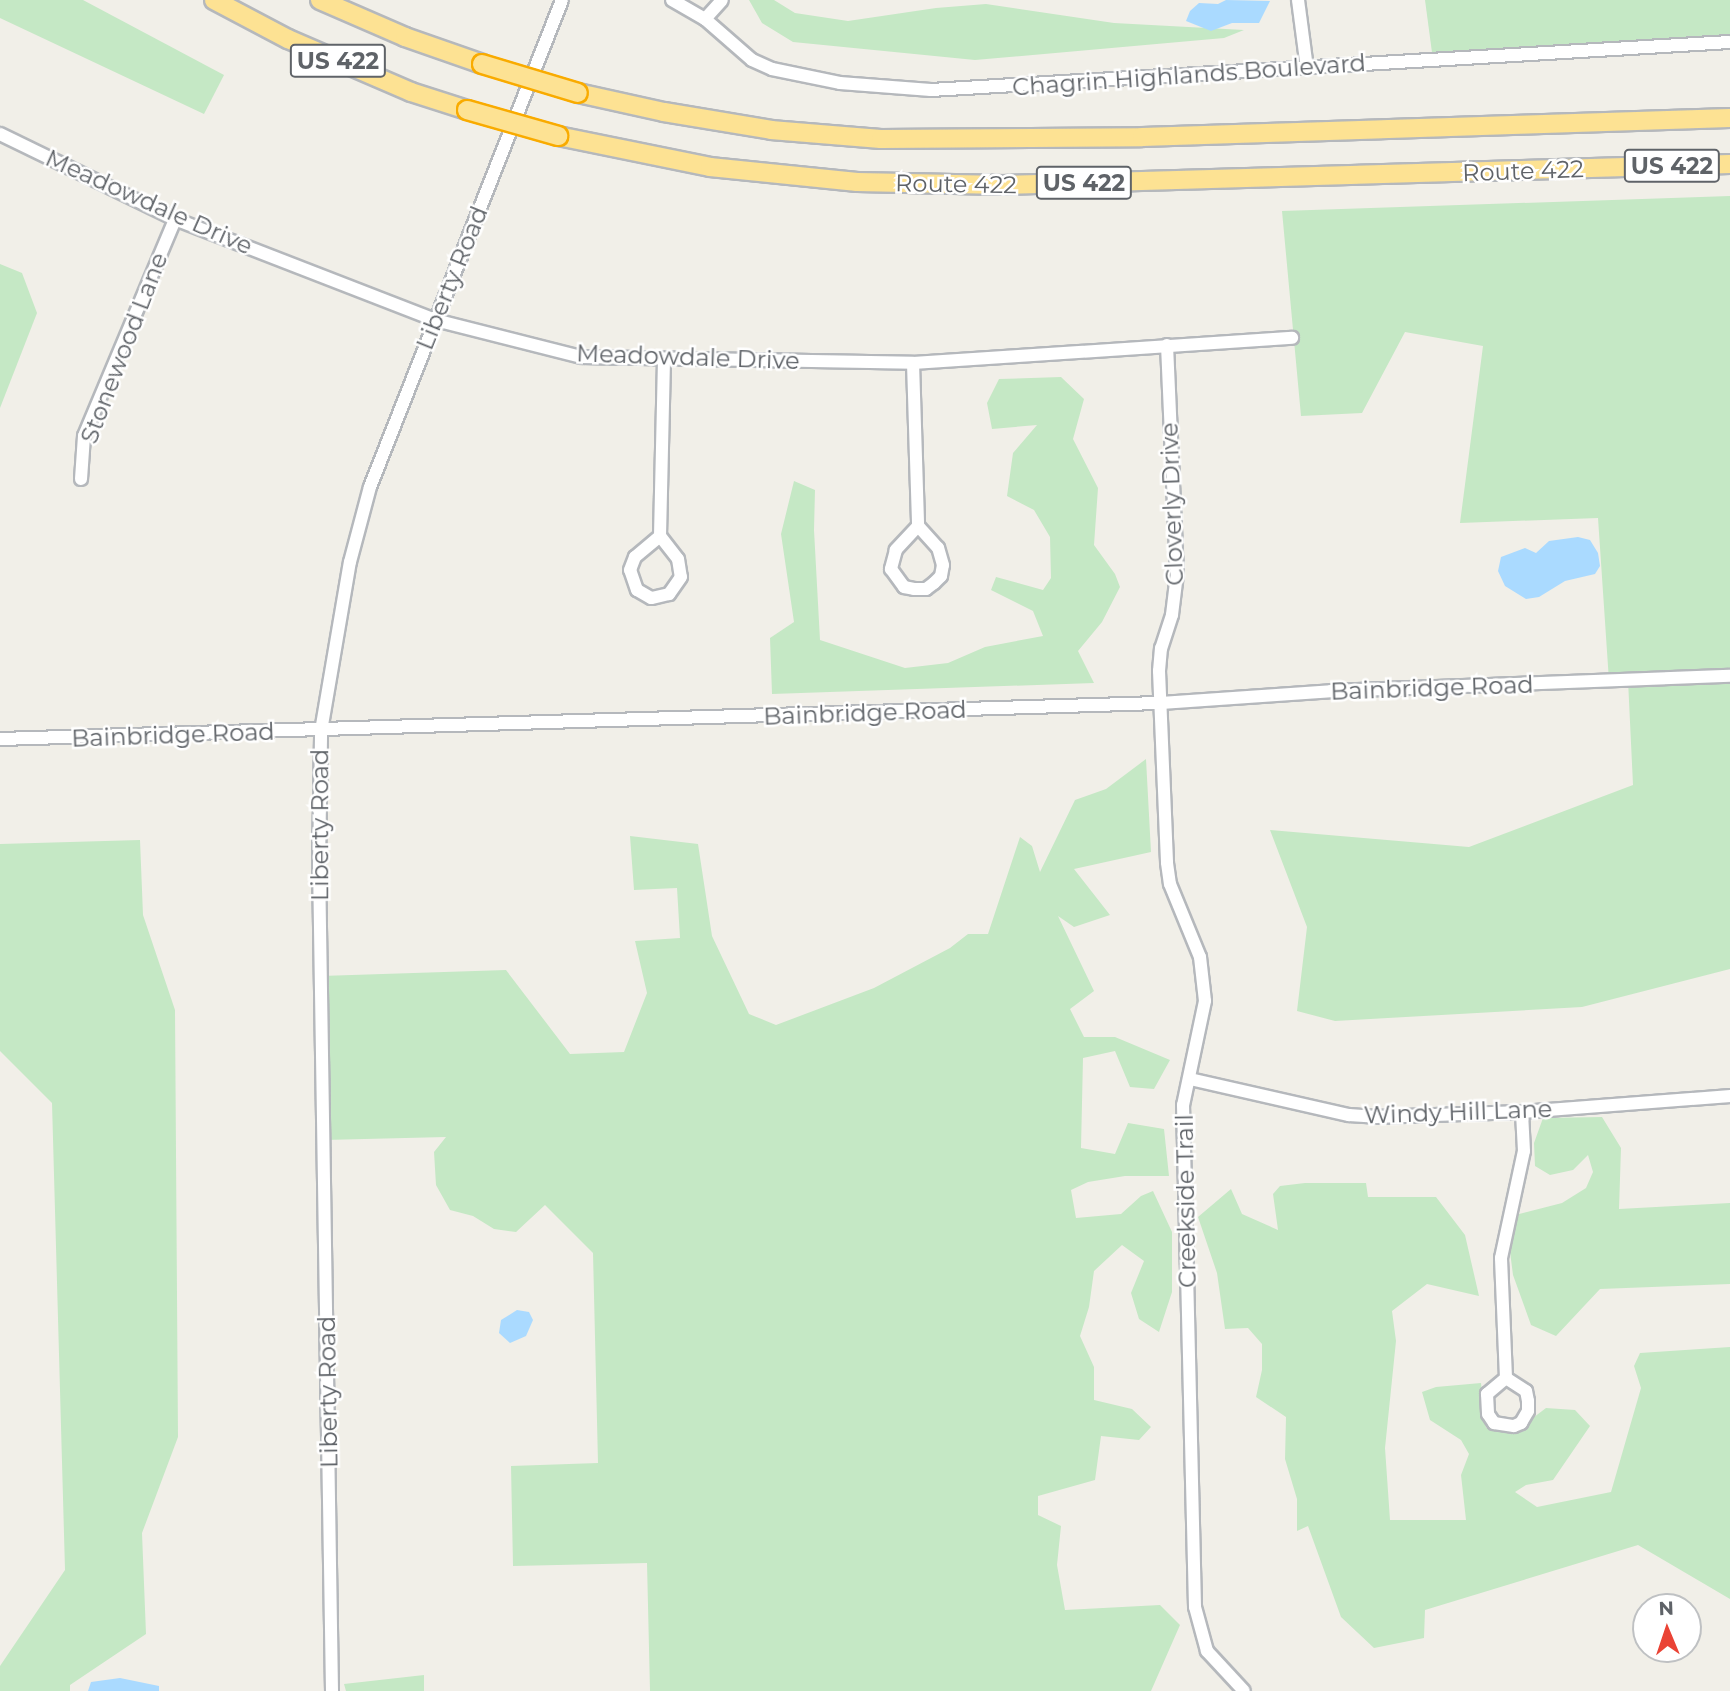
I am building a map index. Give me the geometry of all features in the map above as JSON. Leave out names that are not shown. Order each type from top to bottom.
[{"type":"highway","name":"Route 422","points":[[214,0],[288,39],[398,87],[558,136],[710,167],[857,182],[1003,185],[1730,164]]},
{"type":"highway","name":"Route 422","points":[[320,0],[405,37],[578,93],[664,112],[771,130],[881,139],[1142,137],[1730,118]]},
{"type":"street","name":"Liberty Road","points":[[332,1691],[319,865],[321,731],[350,562],[361,519],[435,320],[562,0]]},
{"type":"street","name":"Chagrin Highlands Boulevard","points":[[672,0],[705,19],[752,60],[772,69],[875,87],[931,90],[1730,42]]},
{"type":"street","points":[[705,19],[722,0]]},
{"type":"street","points":[[1298,0],[1307,68]]},
{"type":"street","name":"Meadowdale Drive","points":[[0,134],[175,219],[435,320],[581,357],[913,363],[1292,338]]},
{"type":"street","name":"Stonewood Lane","points":[[81,479],[84,436],[175,219]]},
{"type":"street","name":"Cloverly Drive","points":[[1161,703],[1161,648],[1172,615],[1177,574],[1167,345]]},
{"type":"street","points":[[660,536],[635,557],[630,570],[637,590],[651,598],[669,594],[681,577],[678,559],[660,536],[664,360]]},
{"type":"street","points":[[913,363],[918,526],[938,548],[943,565],[940,576],[934,583],[926,589],[915,590],[904,587],[891,569],[896,550],[918,526]]},
{"type":"street","name":"Bainbridge Road","points":[[0,739],[1161,703],[1331,691],[1730,676]]},
{"type":"street","name":"Creekside Trail","points":[[1161,703],[1170,884],[1204,974],[1205,1001],[1183,1105],[1195,1607],[1207,1651],[1244,1691]]},
{"type":"street","name":"Windy Hill Lane","points":[[1190,1079],[1349,1115],[1376,1117],[1522,1112],[1730,1096]]},
{"type":"street","points":[[1506,1378],[1501,1258],[1524,1151],[1522,1112]]},
{"type":"green space","points":[[0,0],[83,0],[224,75],[204,114],[0,18]]},
{"type":"green space","points":[[749,0],[774,0],[795,13],[848,21],[936,8],[986,4],[1114,23],[1244,30],[1224,38],[975,60],[793,42],[762,23]]},
{"type":"green space","points":[[1425,0],[1730,0],[1730,42],[1433,60]]},
{"type":"green space","points":[[1730,196],[1730,969],[1582,1007],[1335,1021],[1297,1011],[1307,927],[1270,830],[1469,847],[1633,785],[1628,680],[1609,681],[1598,518],[1460,523],[1483,346],[1405,332],[1362,413],[1301,416],[1282,211]]},
{"type":"green space","points":[[0,264],[22,273],[37,313],[0,408]]},
{"type":"green space","points":[[1061,377],[1084,399],[1073,439],[1098,488],[1094,545],[1115,574],[1120,587],[1102,622],[1078,651],[1094,683],[772,694],[770,638],[794,622],[781,534],[794,481],[815,490],[814,530],[820,640],[905,668],[948,663],[985,647],[1043,636],[1033,611],[991,590],[996,577],[1043,590],[1051,578],[1050,537],[1034,510],[1007,496],[1013,453],[1037,425],[992,429],[987,403],[999,379]]},
{"type":"green space","points":[[1146,759],[1151,852],[1074,869],[1110,915],[1074,927],[1058,916],[1094,991],[1070,1009],[1084,1037],[1115,1037],[1170,1060],[1154,1089],[1130,1087],[1115,1051],[1083,1058],[1081,1148],[1115,1154],[1128,1123],[1164,1129],[1169,1176],[1125,1176],[1088,1182],[1071,1190],[1076,1218],[1121,1214],[1141,1196],[1153,1191],[1172,1232],[1172,1292],[1159,1332],[1139,1319],[1131,1293],[1144,1261],[1122,1245],[1094,1271],[1089,1307],[1080,1336],[1094,1367],[1094,1400],[1132,1409],[1151,1427],[1139,1440],[1101,1436],[1095,1480],[1038,1496],[1038,1515],[1061,1526],[1057,1565],[1065,1610],[1160,1605],[1180,1625],[1151,1691],[650,1691],[647,1563],[513,1566],[511,1466],[598,1463],[593,1253],[545,1205],[516,1232],[494,1229],[473,1216],[450,1210],[436,1185],[434,1152],[446,1137],[324,1140],[321,976],[506,970],[570,1054],[624,1052],[647,993],[635,941],[680,938],[677,888],[634,890],[630,836],[698,844],[712,936],[749,1014],[776,1025],[874,988],[950,948],[968,934],[988,934],[1020,837],[1032,846],[1040,872],[1075,800],[1106,789]]},
{"type":"green space","points":[[140,840],[143,915],[175,1010],[178,1437],[142,1533],[146,1634],[70,1685],[70,1691],[0,1691],[0,1666],[65,1570],[52,1103],[0,1051],[0,844]]},
{"type":"green space","points":[[1602,1117],[1621,1148],[1619,1209],[1730,1203],[1730,1284],[1600,1289],[1556,1336],[1531,1325],[1513,1275],[1509,1244],[1519,1214],[1562,1203],[1586,1188],[1593,1172],[1588,1155],[1573,1170],[1550,1175],[1535,1166],[1534,1143],[1543,1118]]},
{"type":"green space","points":[[1305,1183],[1366,1183],[1368,1197],[1436,1197],[1465,1235],[1479,1296],[1427,1284],[1392,1311],[1396,1341],[1385,1448],[1390,1520],[1466,1520],[1461,1475],[1469,1454],[1461,1440],[1430,1420],[1422,1392],[1436,1387],[1481,1383],[1486,1428],[1517,1430],[1546,1408],[1575,1410],[1590,1426],[1553,1480],[1526,1485],[1515,1492],[1537,1507],[1611,1492],[1641,1388],[1634,1366],[1640,1353],[1730,1347],[1730,1599],[1638,1545],[1425,1610],[1424,1638],[1374,1648],[1341,1617],[1308,1526],[1297,1531],[1297,1499],[1285,1459],[1286,1417],[1256,1397],[1262,1370],[1262,1344],[1248,1328],[1225,1329],[1217,1273],[1198,1217],[1231,1189],[1242,1214],[1278,1230],[1273,1194],[1280,1186]]},
{"type":"green space","points":[[424,1675],[424,1691],[346,1691],[344,1684]]},
{"type":"water","points":[[1226,0],[1270,1],[1259,23],[1232,23],[1211,31],[1186,21],[1190,11],[1199,3],[1218,4]]},
{"type":"water","points":[[1578,537],[1590,540],[1598,553],[1600,566],[1595,574],[1565,581],[1539,597],[1526,599],[1505,586],[1498,571],[1501,557],[1525,548],[1536,553],[1549,541]]},
{"type":"water","points":[[517,1310],[529,1312],[533,1320],[526,1336],[510,1343],[499,1333],[501,1320]]},
{"type":"water","points":[[120,1678],[159,1686],[159,1691],[88,1691],[91,1682]]}]
